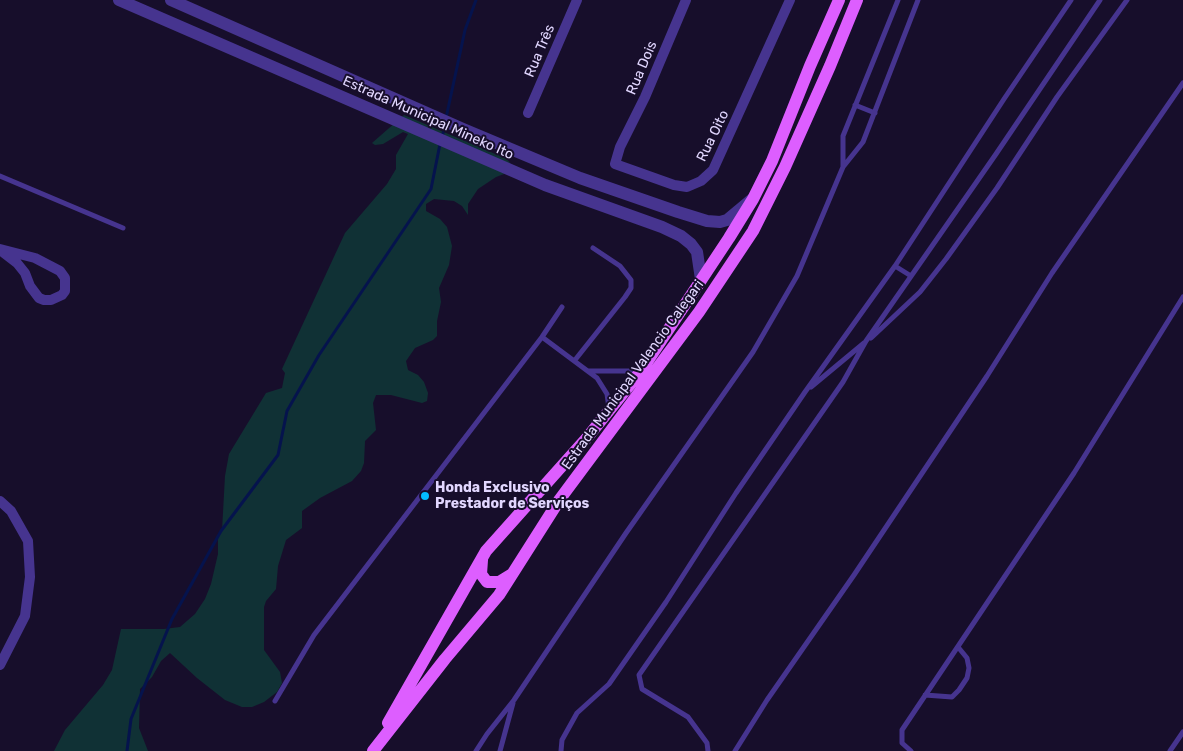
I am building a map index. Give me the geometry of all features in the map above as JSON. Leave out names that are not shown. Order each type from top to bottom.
[{"type":"main road","name":"Estrada Municipal Valencio Calegari","points":[[373,751],[382,737],[392,714],[431,650],[486,551],[609,411],[641,371],[753,199],[772,161],[839,0]]},
{"type":"main road","name":"Estrada Municipal Valencio Calegari","points":[[382,737],[490,607],[516,571],[560,499],[699,312],[753,231],[785,167],[857,0]]},
{"type":"main road","points":[[486,551],[480,566],[484,580],[490,583],[499,582],[516,571]]},
{"type":"street","points":[[123,2],[137,4],[143,0]]},
{"type":"street","name":"Estrada Municipal Mineko Ito","points":[[171,0],[463,129],[580,178],[715,223],[727,220],[753,199]]},
{"type":"street","name":"Rua Três","points":[[528,113],[577,0]]},
{"type":"street","name":"Rua Dois","points":[[620,147],[645,97],[686,0]]},
{"type":"street","name":"Rua Oito","points":[[620,147],[615,164],[674,185],[687,187],[700,181],[712,170],[790,0]]},
{"type":"street","name":"Estrada Municipal Mineko Ito","points":[[123,2],[545,185],[662,227],[681,236],[697,252],[700,279]]},
{"type":"street","points":[[0,249],[35,258],[60,271],[66,278],[65,291],[62,295],[51,300],[38,298],[30,286],[25,273],[0,249]]},
{"type":"street","points":[[0,501],[11,510],[28,542],[30,577],[25,616],[0,665]]},
{"type":"lane","points":[[843,167],[843,136],[898,0]]},
{"type":"lane","points":[[476,751],[514,700],[626,533],[753,352],[797,276],[843,167],[863,142],[918,0]]},
{"type":"lane","points":[[561,751],[562,740],[578,713],[609,684],[805,392],[895,266],[1071,0]]},
{"type":"lane","points":[[708,751],[707,743],[688,717],[642,689],[639,675],[843,382],[866,341],[1100,0]]},
{"type":"lane","points":[[805,392],[880,330],[920,292],[997,188],[1057,97],[1126,0]]},
{"type":"lane","points":[[735,751],[767,700],[854,575],[987,376],[1052,273],[1183,83]]},
{"type":"lane","points":[[855,105],[875,113]]},
{"type":"lane","points":[[0,176],[123,228]]},
{"type":"lane","points":[[575,360],[631,288],[631,280],[620,266],[593,248]]},
{"type":"lane","points":[[895,266],[911,276]]},
{"type":"lane","points":[[910,751],[902,742],[902,730],[1074,474],[1183,297]]},
{"type":"lane","points":[[276,701],[314,635],[542,337],[562,306]]},
{"type":"lane","points":[[542,337],[597,378],[607,394],[609,411]]},
{"type":"lane","points":[[588,371],[641,371]]},
{"type":"lane","points":[[925,695],[952,697],[959,690],[967,678],[969,668],[967,658],[958,646]]},
{"type":"lane","points":[[500,751],[514,700]]},
{"type":"lane","points":[[1170,751],[1183,732]]},
{"type":"green space","points":[[404,115],[507,159],[513,167],[512,171],[496,177],[478,189],[468,204],[468,215],[462,206],[454,201],[434,199],[426,204],[426,211],[440,219],[447,227],[452,246],[449,265],[439,288],[441,302],[437,321],[437,336],[433,340],[415,348],[406,361],[408,370],[418,375],[424,382],[428,393],[427,401],[422,403],[391,395],[376,395],[373,403],[376,430],[365,441],[364,463],[361,471],[352,481],[320,498],[302,511],[302,528],[286,540],[278,566],[276,589],[266,601],[264,607],[264,650],[280,672],[282,683],[277,692],[264,702],[252,707],[242,707],[225,700],[170,653],[161,661],[152,677],[140,689],[139,728],[148,751],[54,751],[65,730],[103,685],[112,670],[121,629],[180,627],[195,614],[205,599],[211,584],[218,554],[218,537],[222,531],[225,476],[229,454],[266,393],[282,388],[285,373],[282,369],[345,233],[387,184],[396,169],[396,155],[408,134],[403,132],[383,144],[375,145],[372,143]]},
{"type":"waterway","points":[[446,118],[465,30],[476,0]]},
{"type":"waterway","points":[[442,138],[445,124]]},
{"type":"waterway","points":[[127,751],[131,719],[172,619],[221,531],[278,455],[287,411],[319,355],[431,189],[440,144]]},
{"type":"place","name":"Honda Exclusivo Prestador de Serviços","points":[[425,496]]}]
